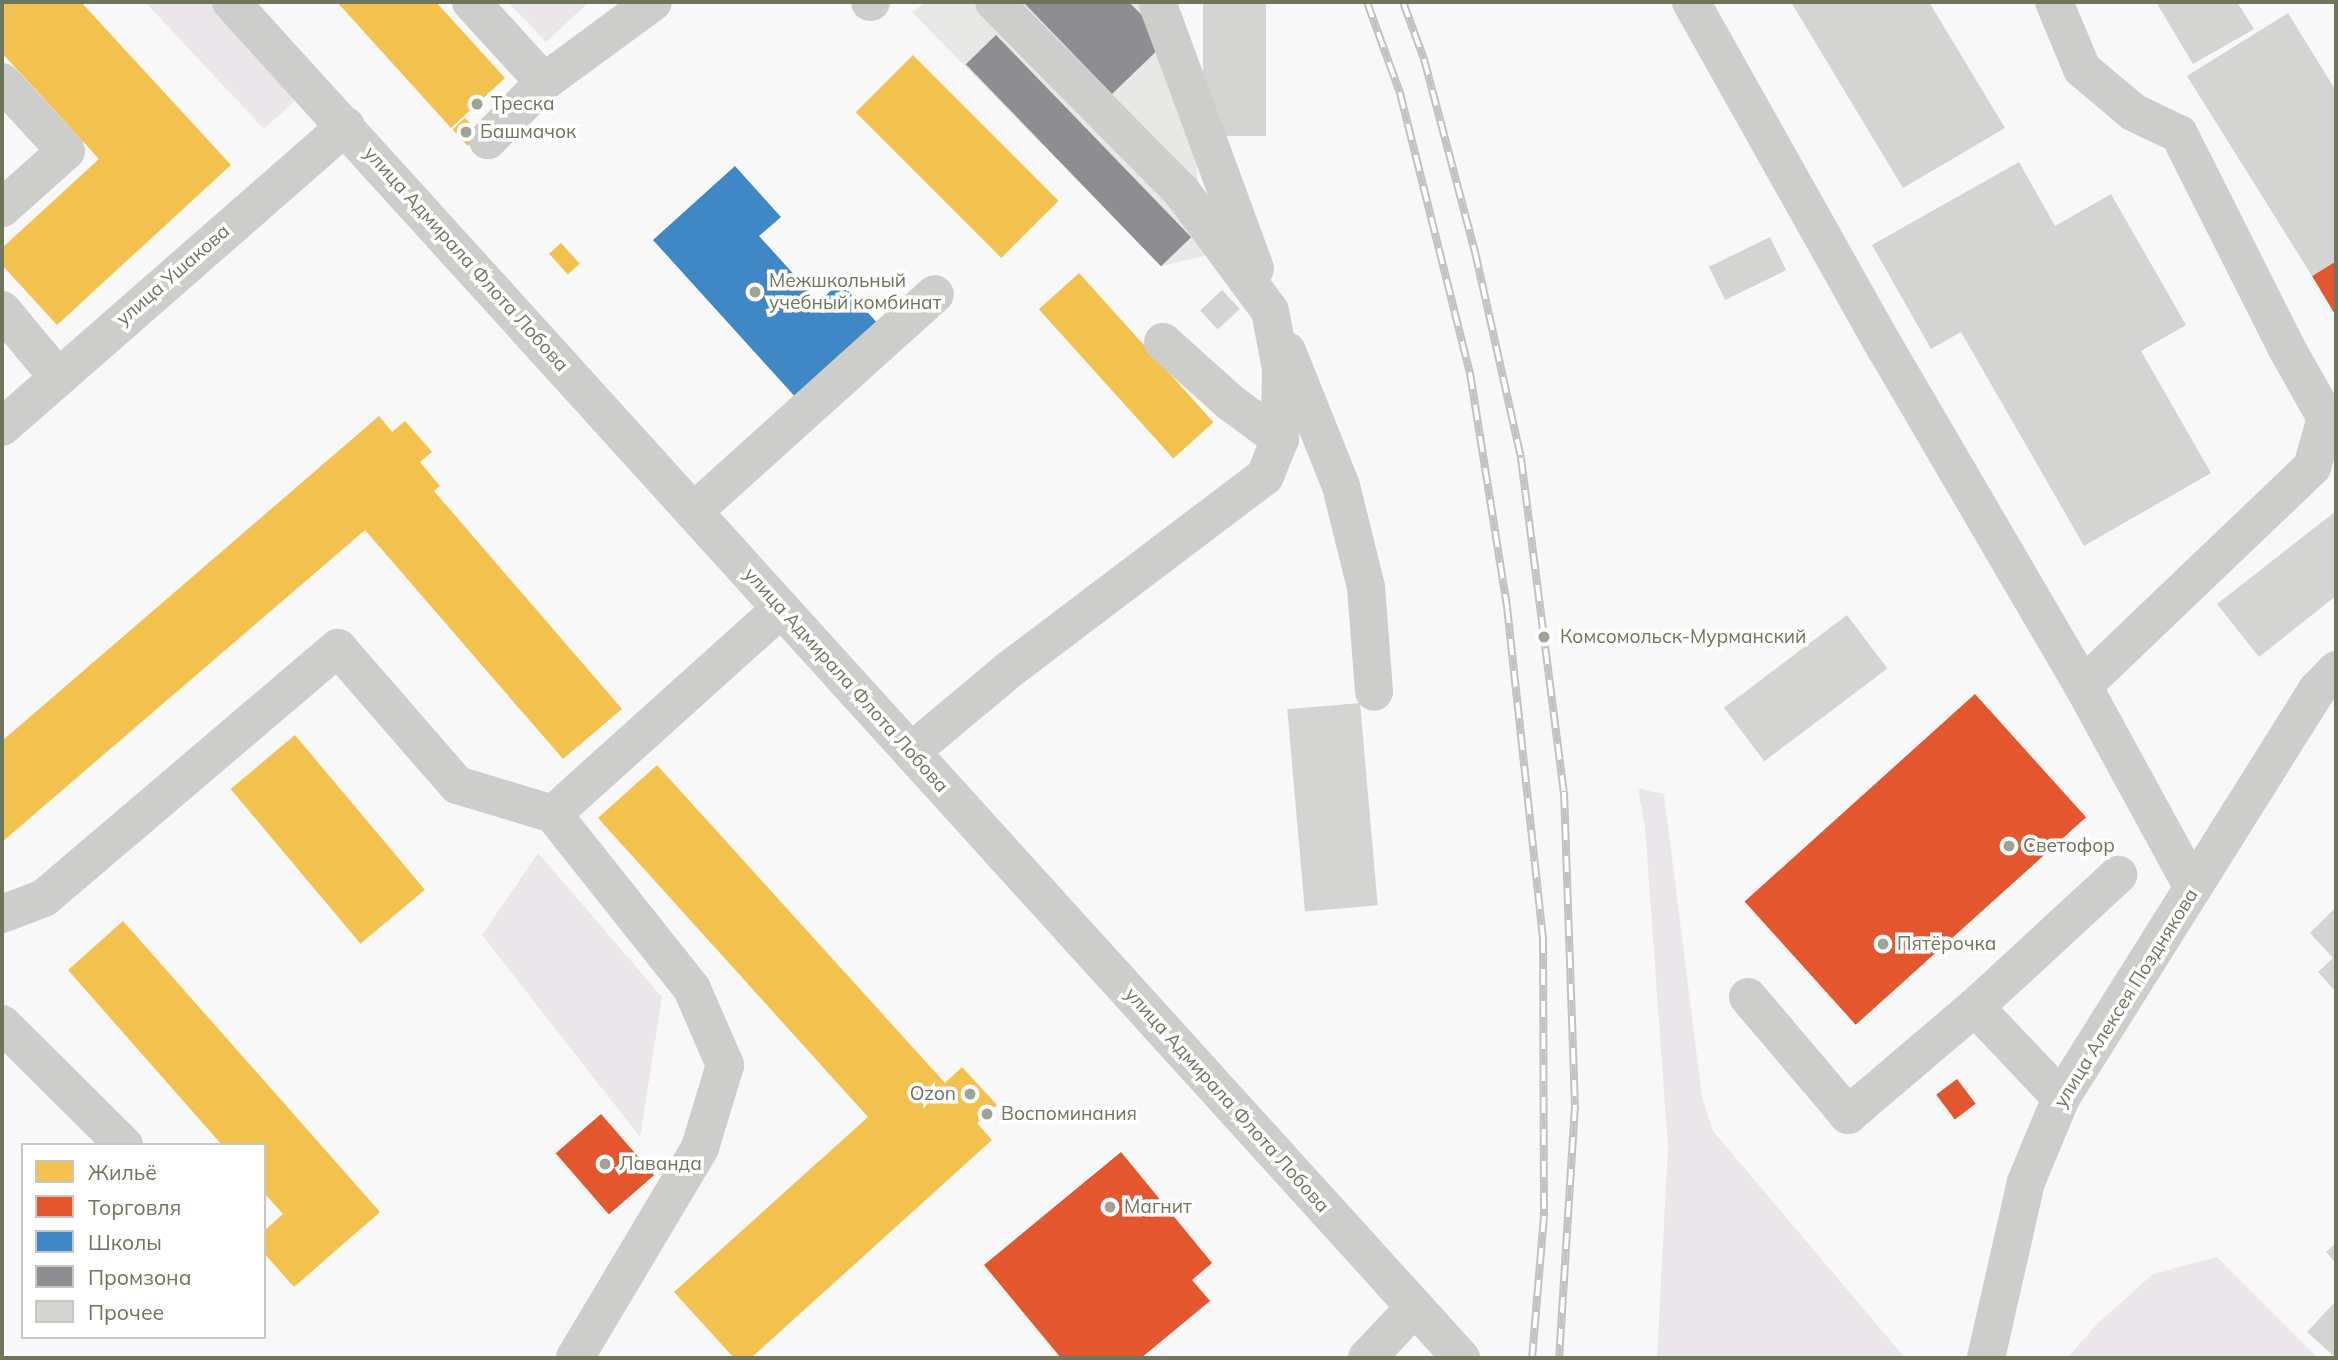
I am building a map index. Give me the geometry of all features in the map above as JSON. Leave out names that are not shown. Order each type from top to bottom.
[{"type":"street","name":"улица Адмирала Флота Лобова","points":[[231,2],[1461,1358]]},
{"type":"street","points":[[471,2],[544,82]]},
{"type":"street","points":[[488,140],[544,82],[653,2]]},
{"type":"street","points":[[912,751],[1010,669],[1265,476],[1280,439],[1281,369],[1270,311],[1182,192],[994,2]]},
{"type":"street","points":[[1157,2],[1270,311],[1341,486],[1366,587],[1374,692]]},
{"type":"street","points":[[1691,2],[1886,349],[2083,686],[2193,888]]},
{"type":"street","points":[[2054,2],[2082,69],[2133,112],[2179,134],[2286,347],[2326,418],[2312,467],[2083,686]]},
{"type":"street","points":[[2,82],[66,151],[2,208]]},
{"type":"street","name":"улица Ушакова","points":[[2,427],[345,126]]},
{"type":"street","points":[[694,511],[935,294]]},
{"type":"street","points":[[2,310],[57,376]]},
{"type":"street","points":[[1163,342],[1231,403],[1280,439]]},
{"type":"street","points":[[552,814],[781,610]]},
{"type":"street","points":[[2,914],[44,898],[338,648],[457,785],[552,814],[692,989],[725,1065],[700,1147],[605,1302],[591,1351]]},
{"type":"street","name":"улица Алексея Позднякова","points":[[1986,1358],[2026,1182],[2061,1098],[2317,690],[2336,670]]},
{"type":"street","points":[[1748,998],[1848,1115],[1975,1007],[2118,875]]},
{"type":"street","points":[[1975,1007],[2061,1098]]},
{"type":"street","points":[[2,1024],[122,1143]]},
{"type":"street","points":[[1367,1358],[1415,1307]]},
{"type":"shaded area","points":[[145,2],[209,2],[298,98],[264,129]]},
{"type":"shaded area","points":[[508,2],[589,2],[546,42]]},
{"type":"shaded area","points":[[926,2],[1149,2],[1186,42],[1204,256],[1161,266],[912,12]]},
{"type":"shaded area","points":[[1638,788],[1664,794],[1702,1097],[1713,1131],[1905,1358],[1657,1358],[1668,1147],[1645,827]]},
{"type":"shaded area","points":[[538,853],[662,997],[640,1137],[482,935]]},
{"type":"shaded area","points":[[2217,1257],[2318,1358],[2067,1358],[2098,1323],[2153,1274]]},
{"type":"building: Жильё","points":[[2,2],[81,2],[231,165],[57,325],[2,265],[2,248],[99,159],[2,53]]},
{"type":"building: Жильё","points":[[337,2],[436,2],[505,78],[451,128]]},
{"type":"building: Жильё","points":[[913,55],[1059,201],[1001,258],[856,112]]},
{"type":"building: Жильё","name":"Башмачок","points":[[465,118],[480,134],[468,146],[453,130]]},
{"type":"building: Жильё","points":[[561,243],[580,264],[568,275],[549,254]]},
{"type":"building: Жильё","points":[[1079,273],[1213,422],[1173,459],[1039,309]]},
{"type":"building: Жильё","points":[[379,416],[392,432],[405,421],[432,452],[420,462],[440,486],[434,491],[622,709],[563,759],[365,530],[2,842],[2,741]]},
{"type":"building: Жильё","points":[[295,735],[425,890],[360,944],[231,789]]},
{"type":"building: Жильё","points":[[657,765],[945,1083],[962,1067],[997,1105],[977,1123],[992,1140],[751,1358],[734,1358],[674,1292],[868,1117],[598,818]]},
{"type":"building: Жильё","points":[[123,921],[380,1212],[294,1287],[266,1255],[266,1229],[283,1214],[266,1195],[266,1143],[220,1143],[68,970]]},
{"type":"building: Торговля","points":[[2336,261],[2336,316],[2312,276]]},
{"type":"building: Торговля","points":[[1975,694],[2086,817],[1856,1025],[1745,901]]},
{"type":"building: Торговля","points":[[1957,1079],[1976,1104],[1955,1119],[1936,1095]]},
{"type":"building: Торговля","name":"Лаванда","points":[[601,1114],[654,1175],[609,1214],[556,1153]]},
{"type":"building: Торговля","name":"Магнит","points":[[1121,1152],[1212,1263],[1192,1280],[1210,1301],[1141,1358],[1061,1358],[984,1265]]},
{"type":"building: Школы","name":"Межшкольный учебный комбинат","points":[[735,166],[781,217],[759,236],[819,302],[840,282],[880,326],[799,401],[653,240]]},
{"type":"building: Промзона","points":[[1023,2],[1129,2],[1167,41],[1112,94]]},
{"type":"building: Промзона","points":[[996,35],[1191,237],[1161,266],[966,64]]},
{"type":"building: Прочее","points":[[1203,2],[1266,2],[1266,136],[1203,136]]},
{"type":"building: Прочее","points":[[1791,2],[1929,2],[2005,128],[1903,188]]},
{"type":"building: Прочее","points":[[2156,2],[2237,2],[2254,29],[2193,64]]},
{"type":"building: Прочее","points":[[2288,13],[2336,91],[2336,261],[2312,276],[2187,76]]},
{"type":"building: Прочее","points":[[2019,162],[2055,226],[2111,194],[2186,325],[2141,351],[2211,473],[2084,546],[1961,332],[1931,349],[1872,245]]},
{"type":"building: Прочее","points":[[1770,237],[1786,270],[1725,300],[1709,267]]},
{"type":"building: Прочее","points":[[1222,290],[1240,309],[1218,329],[1200,310]]},
{"type":"building: Прочее","points":[[2336,511],[2336,596],[2259,657],[2217,604]]},
{"type":"building: Прочее","points":[[1847,615],[1887,669],[1764,761],[1724,708]]},
{"type":"building: Прочее","points":[[1360,703],[1378,905],[1305,912],[1287,709]]},
{"type":"building: Прочее","points":[[2336,907],[2336,992],[2318,972],[2333,958],[2310,933]]},
{"type":"building: Прочее","points":[[2336,1243],[2336,1263],[2326,1252]]},
{"type":"building: Прочее","points":[[2333,1304],[2336,1307],[2336,1358],[2307,1332]]},
{"type":"railway","points":[[1367,2],[1400,93],[1470,373],[1507,607],[1543,937],[1544,1216],[1532,1358]]},
{"type":"railway","points":[[1403,2],[1424,59],[1475,252],[1521,458],[1564,792],[1575,1105],[1559,1358]]},
{"type":"place","name":"Треска","points":[[477,104]]},
{"type":"place","name":"Башмачок","points":[[466,132]]},
{"type":"place","name":"Межшкольный учебный комбинат","points":[[755,292]]},
{"type":"place","name":"Комсомольск-Мурманский","points":[[1544,637]]},
{"type":"place","name":"Светофор","points":[[2009,846]]},
{"type":"place","name":"Пятёрочка","points":[[1883,944]]},
{"type":"place","name":"Ozon","points":[[970,1094]]},
{"type":"place","name":"Воспоминания","points":[[987,1114]]},
{"type":"place","name":"Лаванда","points":[[605,1164]]},
{"type":"place","name":"Магнит","points":[[1110,1207]]}]
